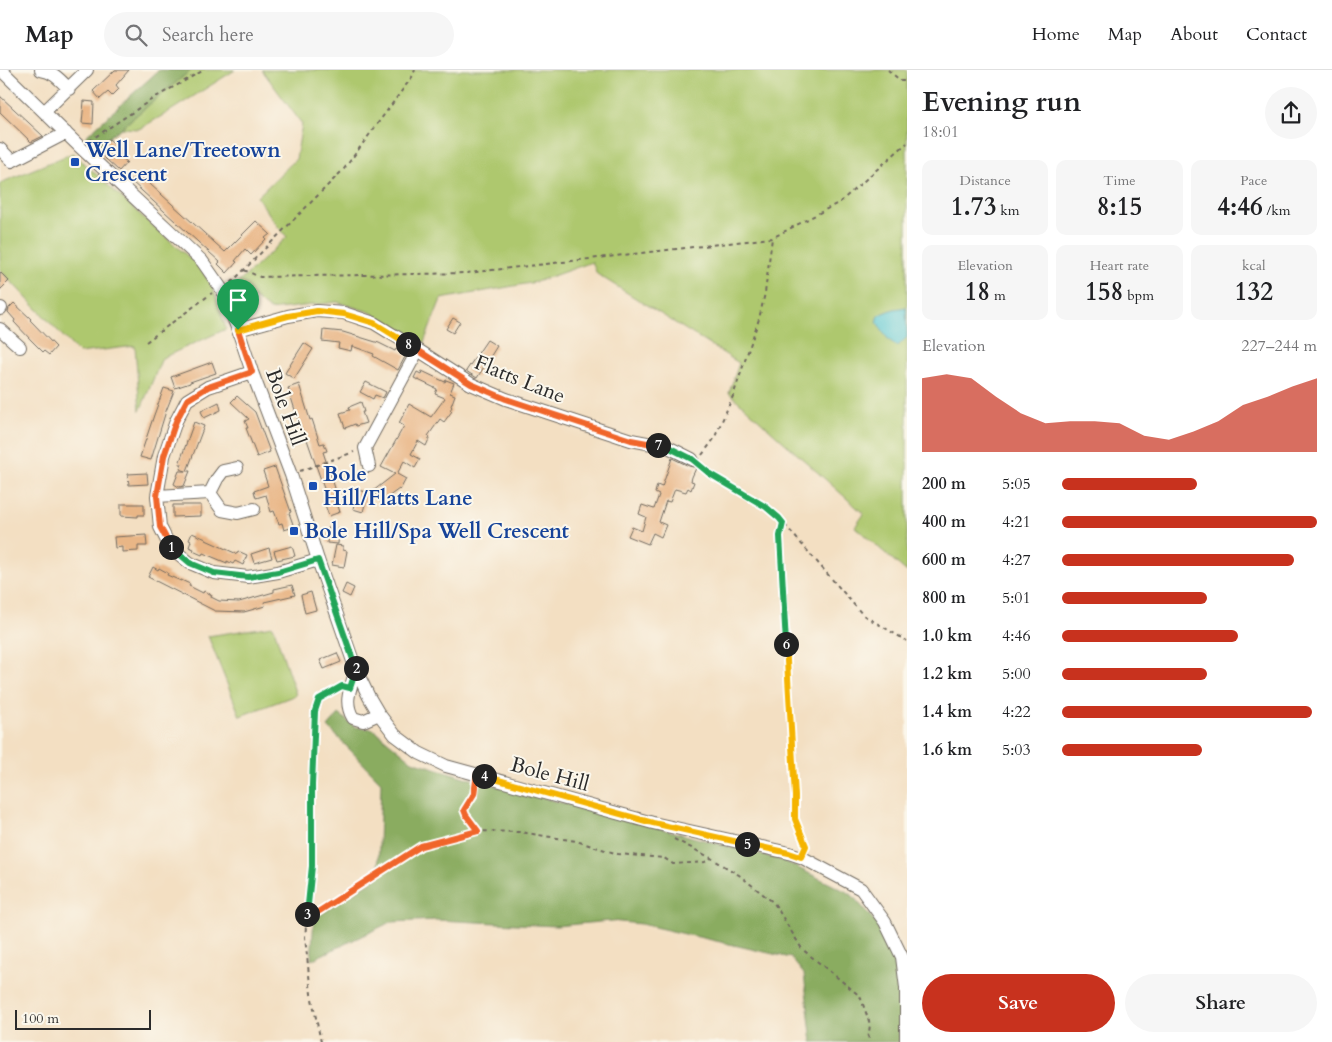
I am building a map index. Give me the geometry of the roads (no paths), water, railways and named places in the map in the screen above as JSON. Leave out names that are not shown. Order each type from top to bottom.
[{"type":"street","name":"Bole Hill","points":[[1,70],[202,261],[222,289],[290,475],[356,670],[368,697],[395,735],[418,753],[446,766],[653,823],[795,855],[861,889],[885,922],[902,956],[906,988],[906,1042]]},
{"type":"street","points":[[41,70],[48,71],[56,76],[68,89]]},
{"type":"street","points":[[44,112],[87,70]]},
{"type":"street","points":[[0,149],[12,162],[66,133]]},
{"type":"street","name":"Flatts Lane","points":[[238,330],[288,316],[317,311],[344,314],[374,323],[471,384],[506,399],[631,440],[668,447],[697,458]]},
{"type":"street","points":[[0,328],[20,347]]},
{"type":"street","points":[[370,466],[365,448],[418,350]]},
{"type":"street","points":[[252,372],[208,387],[187,400],[176,421],[164,456],[157,496],[160,527],[170,547],[190,563],[214,573],[248,577],[278,572],[318,560]]},
{"type":"street","points":[[210,493],[222,471],[237,468]]},
{"type":"street","points":[[157,496],[210,493]]},
{"type":"street","points":[[210,493],[222,510],[238,513],[254,509]]},
{"type":"street","points":[[356,670],[350,688],[348,710],[353,718],[363,721],[379,714]]},
{"type":"water","points":[[906,307],[907,337],[898,346],[888,339],[877,322],[879,315]]},
{"type":"place","name":"Well Lane/Treetown Crescent","points":[[75,162]]},
{"type":"place","name":"Bole Hill/Flatts Lane","points":[[313,486]]},
{"type":"place","name":"Bole Hill/Spa Well Crescent","points":[[294,531]]}]
